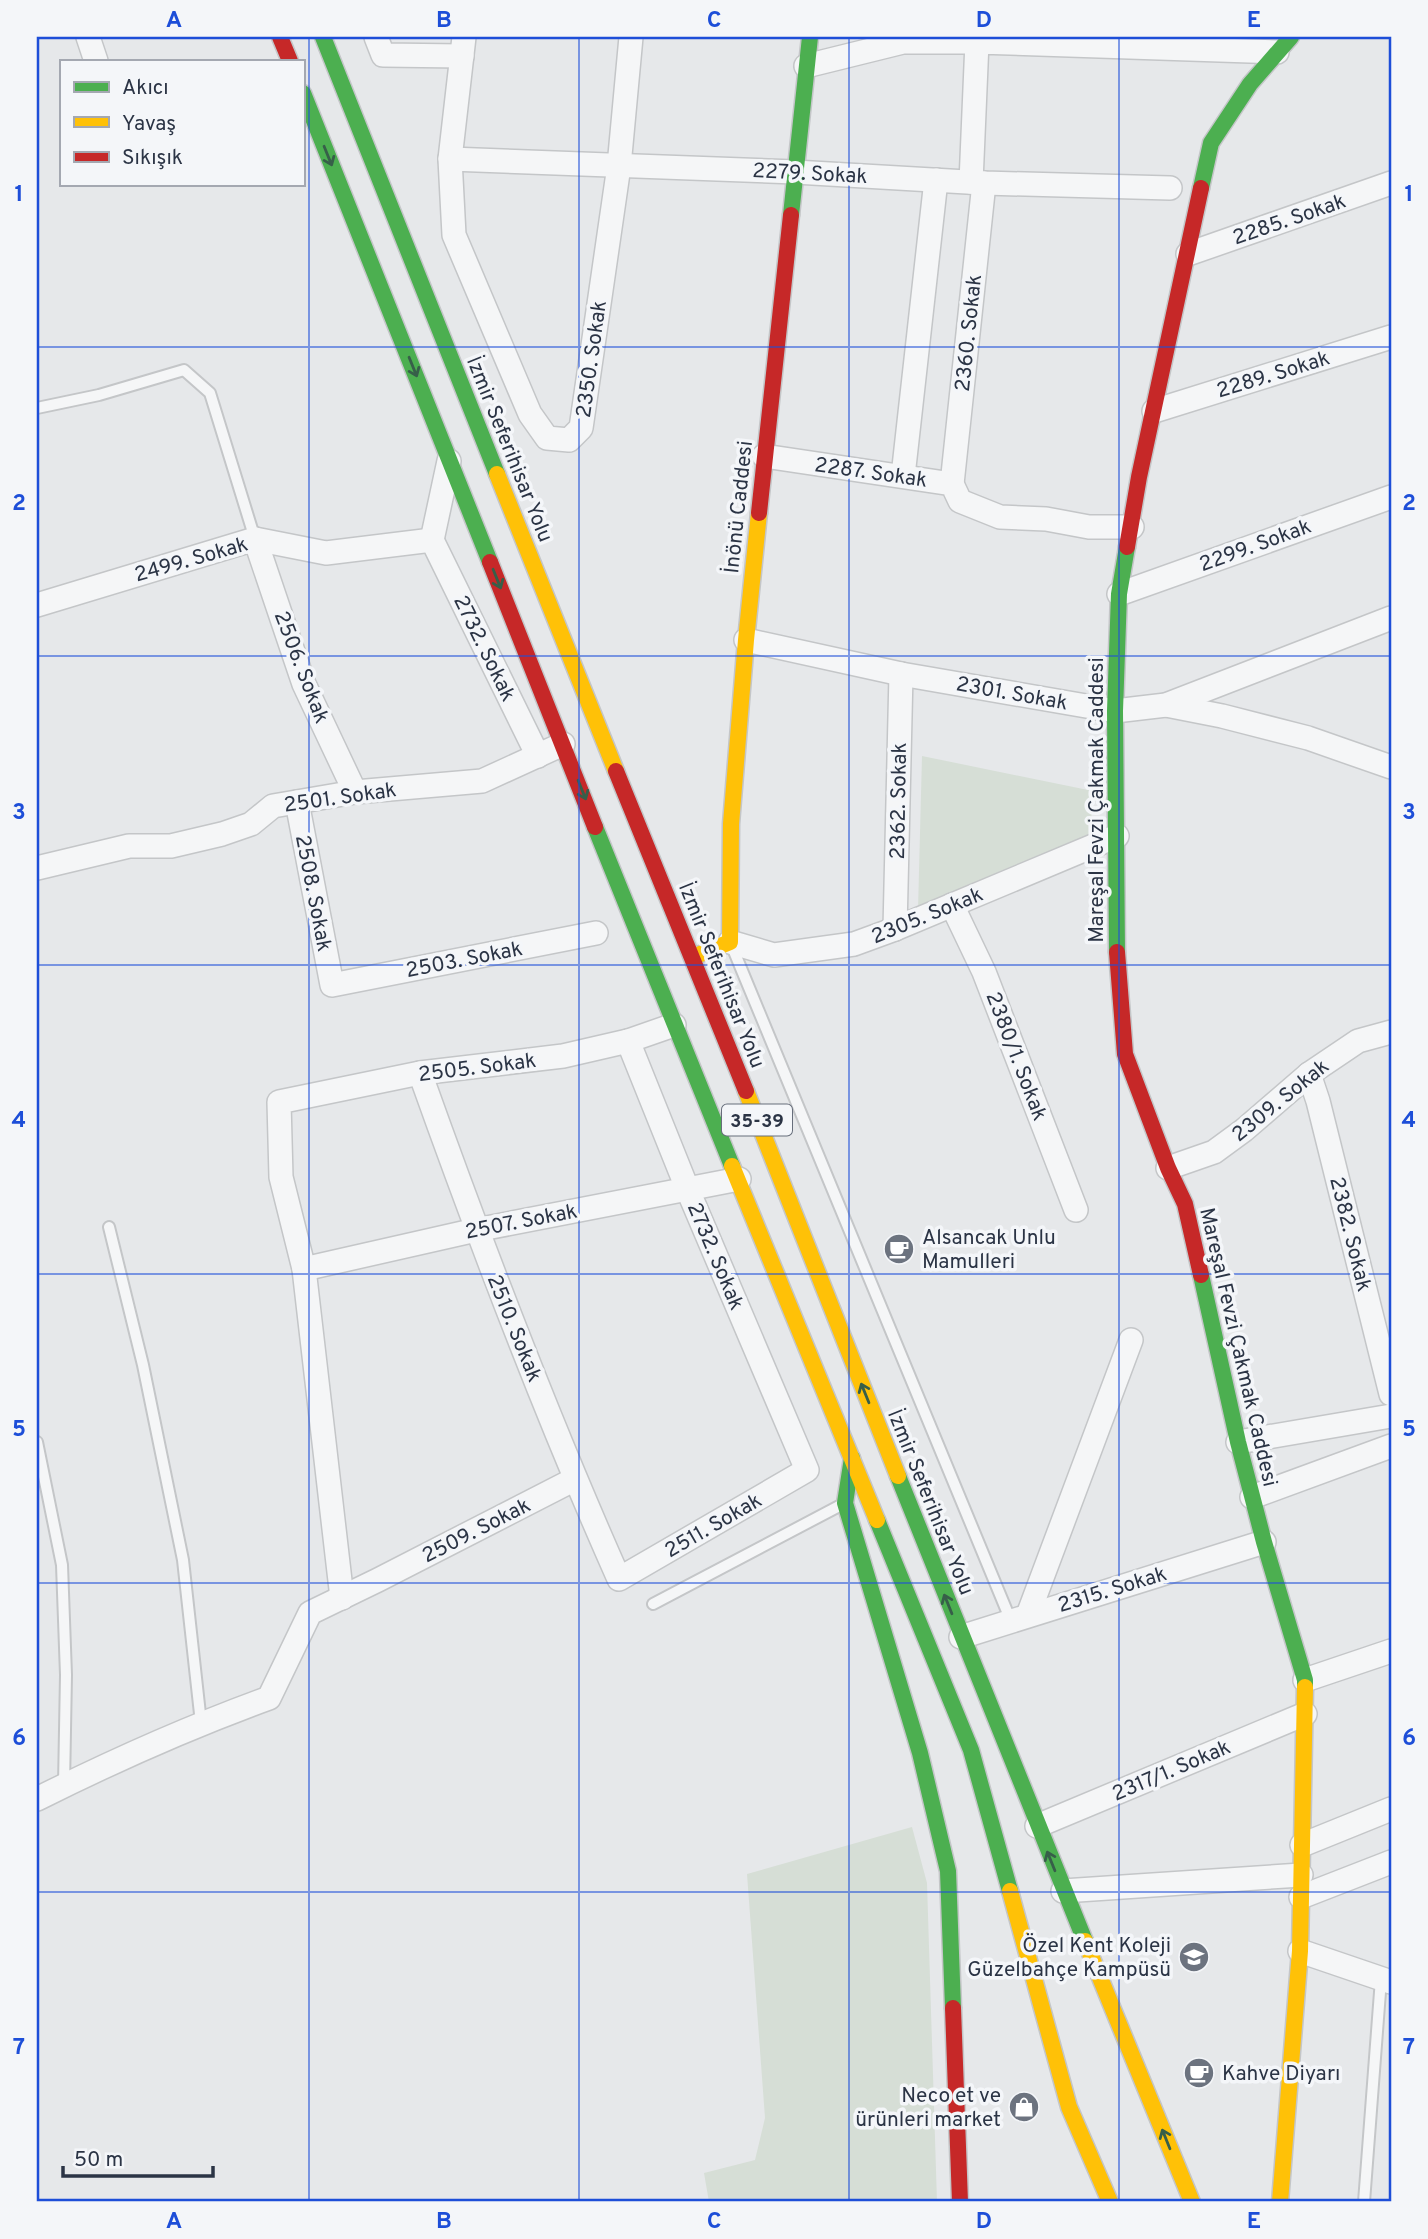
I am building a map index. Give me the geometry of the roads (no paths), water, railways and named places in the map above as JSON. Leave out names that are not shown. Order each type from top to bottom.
[{"type":"main road","points":[[280,37],[290,60]]},
{"type":"main road","name":"İzmir Seferihisar Yolu","points":[[323,37],[604,743],[693,957],[961,1637],[1192,2202]]},
{"type":"main road","name":"İnönü Caddesi","points":[[730,942],[731,824],[746,640],[810,37]]},
{"type":"main road","name":"Mareşal Fevzi Çakmak Caddesi","points":[[1280,2202],[1300,1951],[1305,1680],[1238,1442],[1185,1204],[1168,1168],[1125,1054],[1117,970],[1115,710],[1119,594],[1139,477],[1210,143],[1250,84],[1284,44]]},
{"type":"main road","name":"35-39","points":[[304,95],[674,1025],[971,1750],[1069,2107],[1110,2202]]},
{"type":"main road","points":[[693,957],[730,942]]},
{"type":"main road","points":[[852,1458],[845,1503],[920,1753],[948,1871],[960,2202]]},
{"type":"street","points":[[88,37],[96,60]]},
{"type":"street","name":"2350. Sokak","points":[[450,159],[454,235],[530,414],[547,438],[569,440],[581,428],[619,166],[631,37]]},
{"type":"street","points":[[806,66],[903,42],[985,40],[1284,44]]},
{"type":"street","name":"2360. Sokak","points":[[952,484],[977,182],[985,40]]},
{"type":"street","points":[[379,46],[463,46],[450,159]]},
{"type":"street","name":"2279. Sokak","points":[[450,159],[1170,188]]},
{"type":"street","points":[[904,476],[936,180]]},
{"type":"street","name":"2285. Sokak","points":[[1188,254],[1391,183]]},
{"type":"street","name":"2289. Sokak","points":[[1154,411],[1391,337]]},
{"type":"street","name":"2287. Sokak","points":[[764,456],[952,484],[960,501],[1000,517],[1046,519],[1089,527],[1132,527]]},
{"type":"street","points":[[432,540],[450,460]]},
{"type":"street","name":"2299. Sokak","points":[[1119,594],[1391,497]]},
{"type":"street","name":"2499. Sokak","points":[[37,605],[255,539],[326,553],[432,540]]},
{"type":"street","name":"2506. Sokak","points":[[255,539],[304,684],[355,792]]},
{"type":"street","name":"2732. Sokak","points":[[432,540],[538,756]]},
{"type":"street","name":"2301. Sokak","points":[[746,640],[901,674],[1115,710],[1166,705],[1391,618]]},
{"type":"street","name":"2362. Sokak","points":[[895,929],[901,674]]},
{"type":"street","points":[[1166,705],[1308,738],[1391,767]]},
{"type":"street","name":"2501. Sokak","points":[[37,868],[130,846],[171,846],[222,834],[251,824],[273,806],[355,792],[482,781],[564,744]]},
{"type":"street","name":"2508. Sokak","points":[[297,802],[332,985]]},
{"type":"street","name":"2305. Sokak","points":[[730,942],[774,955],[855,944],[1117,836]]},
{"type":"street","name":"2380/1. Sokak","points":[[952,905],[984,972],[1076,1210]]},
{"type":"street","name":"2503. Sokak","points":[[332,985],[596,933]]},
{"type":"street","name":"2505. Sokak","points":[[304,1269],[281,1177],[279,1102],[420,1073],[563,1056],[628,1041],[674,1025]]},
{"type":"street","name":"2309. Sokak","points":[[1168,1168],[1214,1152],[1309,1074],[1358,1041],[1391,1032]]},
{"type":"street","name":"2732. Sokak","points":[[628,1041],[807,1471]]},
{"type":"street","name":"2510. Sokak","points":[[420,1073],[476,1230],[575,1479],[619,1579]]},
{"type":"street","name":"2382. Sokak","points":[[1309,1074],[1391,1394]]},
{"type":"street","name":"2507. Sokak","points":[[304,1269],[476,1230],[739,1179]]},
{"type":"street","points":[[304,1269],[342,1598]]},
{"type":"street","points":[[1020,1618],[1131,1340]]},
{"type":"street","points":[[1238,1442],[1391,1416]]},
{"type":"street","points":[[1252,1497],[1391,1446]]},
{"type":"street","name":"2511. Sokak","points":[[619,1579],[807,1471]]},
{"type":"street","name":"2509. Sokak","points":[[37,1799],[118,1758],[269,1698],[310,1613],[575,1479]]},
{"type":"street","name":"2315. Sokak","points":[[961,1637],[1264,1542]]},
{"type":"street","points":[[1305,1680],[1391,1651]]},
{"type":"street","name":"2317/1. Sokak","points":[[1037,1826],[1305,1714]]},
{"type":"street","points":[[1302,1845],[1391,1810]]},
{"type":"street","points":[[1063,1891],[1301,1886],[1391,1862]]},
{"type":"street","points":[[1300,1951],[1386,1981]]},
{"type":"lane","points":[[37,408],[99,395],[184,370],[210,393],[255,539]]},
{"type":"lane","points":[[730,942],[1020,1618]]},
{"type":"lane","points":[[108,1227],[143,1365],[183,1560],[201,1723]]},
{"type":"lane","points":[[37,1442],[62,1565],[66,1675],[64,1785]]},
{"type":"lane","points":[[653,1604],[845,1503]]},
{"type":"lane","points":[[1364,2202],[1386,1981]]},
{"type":"place","name":"Alsancak Unlu Mamulleri","points":[[899,1249]]},
{"type":"place","name":"Özel Kent Koleji Güzelbahçe Kampüsü","points":[[1194,1957]]},
{"type":"place","name":"Kahve Diyarı","points":[[1199,2073]]},
{"type":"place","name":"Neco et ve ürünleri market","points":[[1024,2107]]}]
